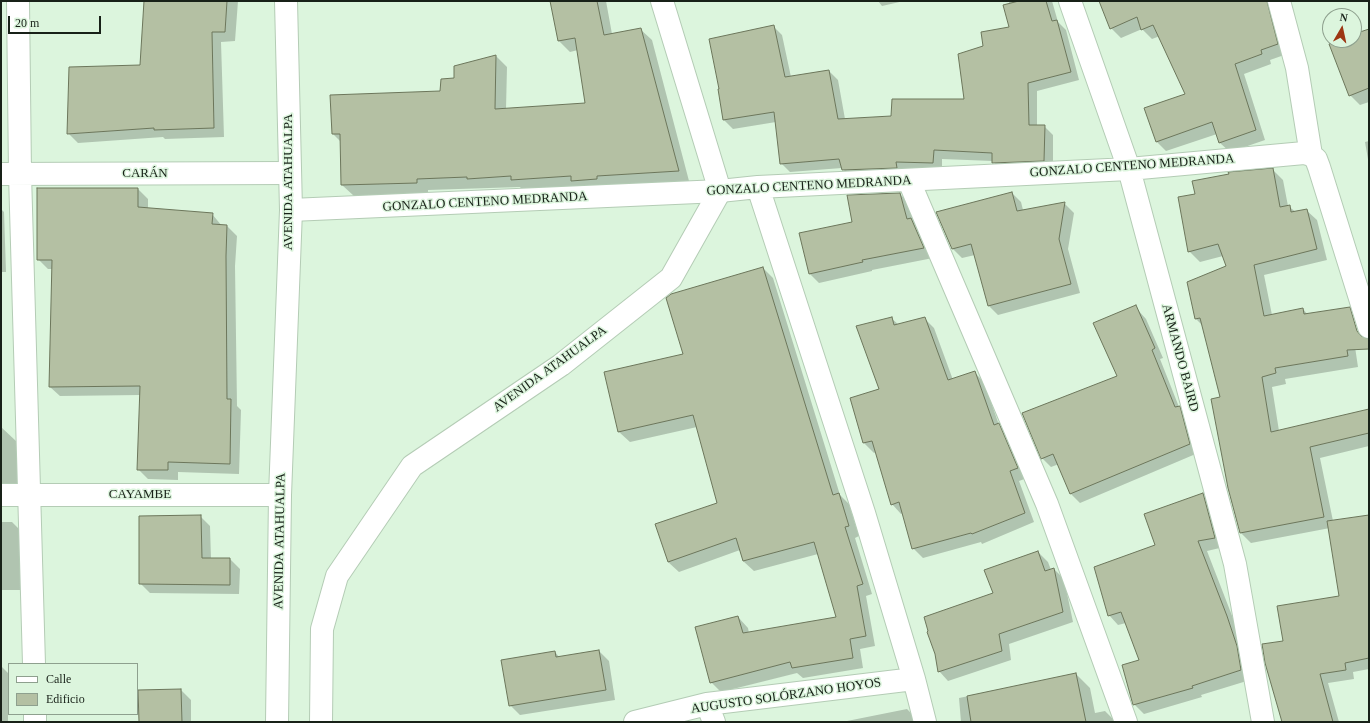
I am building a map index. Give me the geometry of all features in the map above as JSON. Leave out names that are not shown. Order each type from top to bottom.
[{"type":"main road","points":[[18,1],[10,174],[30,495],[34,663]]},
{"type":"main road","name":"AVENIDA ATAHUALPA","points":[[277,722],[280,495],[291,210],[286,1]]},
{"type":"main road","points":[[662,1],[720,190]]},
{"type":"main road","name":"ARMANDO BAIRD","points":[[1070,1],[1129,169],[1235,564],[1262,722]]},
{"type":"main road","points":[[1279,1],[1297,68],[1315,161],[1369,327]]},
{"type":"main road","name":"GONZALO CENTENO MEDRANDA","points":[[291,210],[1129,169],[1304,153],[1315,161]]},
{"type":"main road","name":"CARÁN","points":[[10,174],[290,173]]},
{"type":"main road","points":[[909,180],[1047,504],[1126,722]]},
{"type":"main road","points":[[758,187],[862,505],[914,679],[925,722]]},
{"type":"main road","name":"AVENIDA ATAHUALPA","points":[[321,722],[322,629],[337,576],[412,466],[561,364],[671,278],[720,190]]},
{"type":"main road","name":"CAYAMBE","points":[[1,495],[280,495]]},
{"type":"main road","name":"AUGUSTO SOLÓRZANO HOYOS","points":[[636,722],[711,713],[914,679]]},
{"type":"building","points":[[144,1],[227,1],[225,32],[212,32],[214,128],[154,130],[154,128],[67,134],[69,67],[140,65]]},
{"type":"building","points":[[550,1],[597,1],[604,35],[641,28],[679,171],[597,176],[597,179],[571,181],[571,176],[511,180],[511,176],[467,179],[467,177],[417,179],[417,183],[341,185],[340,134],[332,134],[330,95],[440,91],[441,79],[454,78],[454,66],[496,55],[495,109],[585,103],[575,38],[558,41]]},
{"type":"building","points":[[1019,1],[1046,1],[1052,21],[1057,20],[1071,72],[1028,83],[1029,125],[1045,125],[1044,161],[992,163],[992,153],[934,150],[933,163],[896,162],[897,168],[842,170],[839,159],[780,164],[774,112],[723,120],[719,89],[709,39],[774,25],[785,77],[829,70],[838,119],[891,116],[892,99],[964,99],[958,54],[983,46],[981,32],[1009,27],[1003,5]]},
{"type":"building","points":[[1099,1],[1267,1],[1278,44],[1261,50],[1262,54],[1235,64],[1256,130],[1219,143],[1212,122],[1156,142],[1144,108],[1185,94],[1153,25],[1141,30],[1137,17],[1110,29]]},
{"type":"building","points":[[1369,29],[1369,88],[1349,96],[1331,48],[1362,48],[1362,31]]},
{"type":"building","points":[[1273,168],[1280,207],[1290,205],[1291,212],[1307,209],[1317,249],[1254,265],[1264,316],[1303,308],[1304,314],[1350,307],[1357,331],[1361,336],[1369,339],[1369,349],[1347,350],[1348,356],[1275,368],[1276,373],[1262,377],[1271,432],[1369,409],[1369,433],[1310,447],[1324,517],[1240,533],[1228,488],[1211,399],[1220,397],[1200,318],[1195,319],[1187,282],[1226,266],[1218,244],[1188,252],[1178,197],[1195,194],[1192,181],[1229,174],[1228,172]]},
{"type":"building","points":[[37,188],[138,188],[138,207],[213,213],[212,224],[227,225],[227,399],[231,399],[230,464],[168,462],[168,470],[137,470],[140,386],[49,387],[52,260],[37,260]]},
{"type":"building","points":[[1012,192],[1017,211],[1065,202],[1059,239],[1071,284],[988,306],[971,244],[952,249],[936,212]]},
{"type":"building","points":[[900,193],[907,219],[911,218],[924,248],[862,260],[863,262],[809,274],[799,233],[852,222],[847,195]]},
{"type":"building","points":[[763,267],[833,495],[839,493],[849,526],[845,527],[863,584],[857,586],[866,636],[850,639],[853,658],[792,668],[790,662],[710,683],[695,627],[738,616],[743,633],[836,617],[814,542],[743,561],[736,538],[668,562],[655,524],[717,503],[693,415],[618,432],[604,372],[683,354],[666,298],[671,294]]},
{"type":"building","points":[[1136,305],[1155,348],[1152,350],[1175,407],[1180,406],[1190,444],[1070,494],[1053,454],[1041,459],[1022,413],[1117,376],[1093,323]]},
{"type":"building","points":[[892,317],[894,325],[925,317],[948,380],[975,371],[994,425],[999,423],[1018,468],[1010,471],[1025,513],[972,534],[971,533],[912,549],[899,502],[891,505],[872,441],[863,443],[850,398],[879,389],[856,326]]},
{"type":"building","points":[[1203,493],[1215,538],[1198,541],[1237,646],[1241,670],[1192,686],[1193,688],[1133,705],[1122,665],[1139,660],[1121,612],[1108,616],[1094,567],[1155,545],[1144,514]]},
{"type":"building","points":[[201,515],[202,558],[230,558],[230,585],[139,584],[139,516]]},
{"type":"building","points":[[1369,515],[1369,658],[1345,663],[1346,670],[1320,674],[1333,722],[1282,722],[1265,663],[1262,644],[1283,641],[1277,606],[1339,596],[1327,521]]},
{"type":"building","points":[[1038,551],[1045,571],[1054,568],[1063,612],[999,634],[1002,651],[938,672],[935,654],[927,632],[924,617],[993,593],[984,570]]},
{"type":"building","points":[[599,650],[606,690],[509,706],[501,660],[555,651],[556,657]]},
{"type":"building","points":[[1076,673],[1086,722],[971,722],[967,696]]},
{"type":"building","points":[[181,689],[182,722],[139,722],[138,690]]}]
